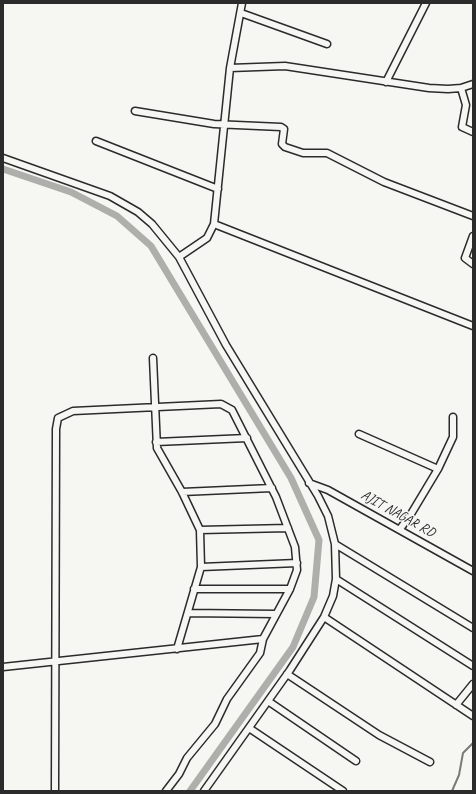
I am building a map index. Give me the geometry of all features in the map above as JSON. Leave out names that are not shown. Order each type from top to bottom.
[{"type":"street","points":[[179,257],[207,238],[214,224],[232,47],[241,13],[242,3]]},
{"type":"street","points":[[386,82],[426,3]]},
{"type":"street","points":[[241,13],[327,44]]},
{"type":"street","points":[[230,68],[284,66],[429,88],[461,88],[473,84]]},
{"type":"street","points":[[461,88],[466,105],[462,126],[473,132]]},
{"type":"street","points":[[136,111],[188,121],[225,125],[281,127],[284,129],[282,144],[285,147],[304,153],[327,153],[384,182],[473,216]]},
{"type":"street","points":[[96,141],[218,189]]},
{"type":"street","points":[[3,158],[84,185],[123,203],[152,224],[179,257],[230,351],[324,507],[335,544],[336,579],[333,596],[324,617],[287,674],[204,791]]},
{"type":"street","points":[[214,224],[473,326]]},
{"type":"street","points":[[473,236],[465,258],[473,264]]},
{"type":"street","points":[[153,358],[156,442],[159,453],[182,492],[200,530],[201,567],[177,649]]},
{"type":"street","points":[[55,791],[56,436],[58,418],[73,411],[154,406],[225,405],[232,410],[272,488],[295,547],[297,563],[295,579],[263,639],[262,648],[256,660],[227,699],[215,724],[187,758],[179,774],[166,791]]},
{"type":"street","points":[[400,529],[411,514],[438,469],[454,437],[453,417]]},
{"type":"street","points":[[359,434],[438,469]]},
{"type":"street","points":[[156,442],[247,438]]},
{"type":"street","name":"AJIT NAGAR RD","points":[[309,483],[328,490],[473,571]]},
{"type":"street","points":[[182,492],[272,488]]},
{"type":"street","points":[[200,530],[288,528]]},
{"type":"street","points":[[335,544],[473,628]]},
{"type":"street","points":[[201,567],[297,563]]},
{"type":"street","points":[[336,579],[473,666]]},
{"type":"street","points":[[194,589],[290,589]]},
{"type":"street","points":[[188,613],[276,614]]},
{"type":"street","points":[[324,617],[473,716]]},
{"type":"street","points":[[3,667],[263,639]]},
{"type":"street","points":[[287,674],[379,735],[430,762]]},
{"type":"street","points":[[456,705],[473,684]]},
{"type":"street","points":[[268,701],[356,761]]},
{"type":"street","points":[[249,728],[343,791]]},
{"type":"waterway","points":[[3,169],[71,192],[117,216],[151,246],[291,478],[319,540],[314,597],[293,647],[190,791]]},
{"type":"waterway","points":[[452,791],[459,775],[463,753],[473,743]]}]
